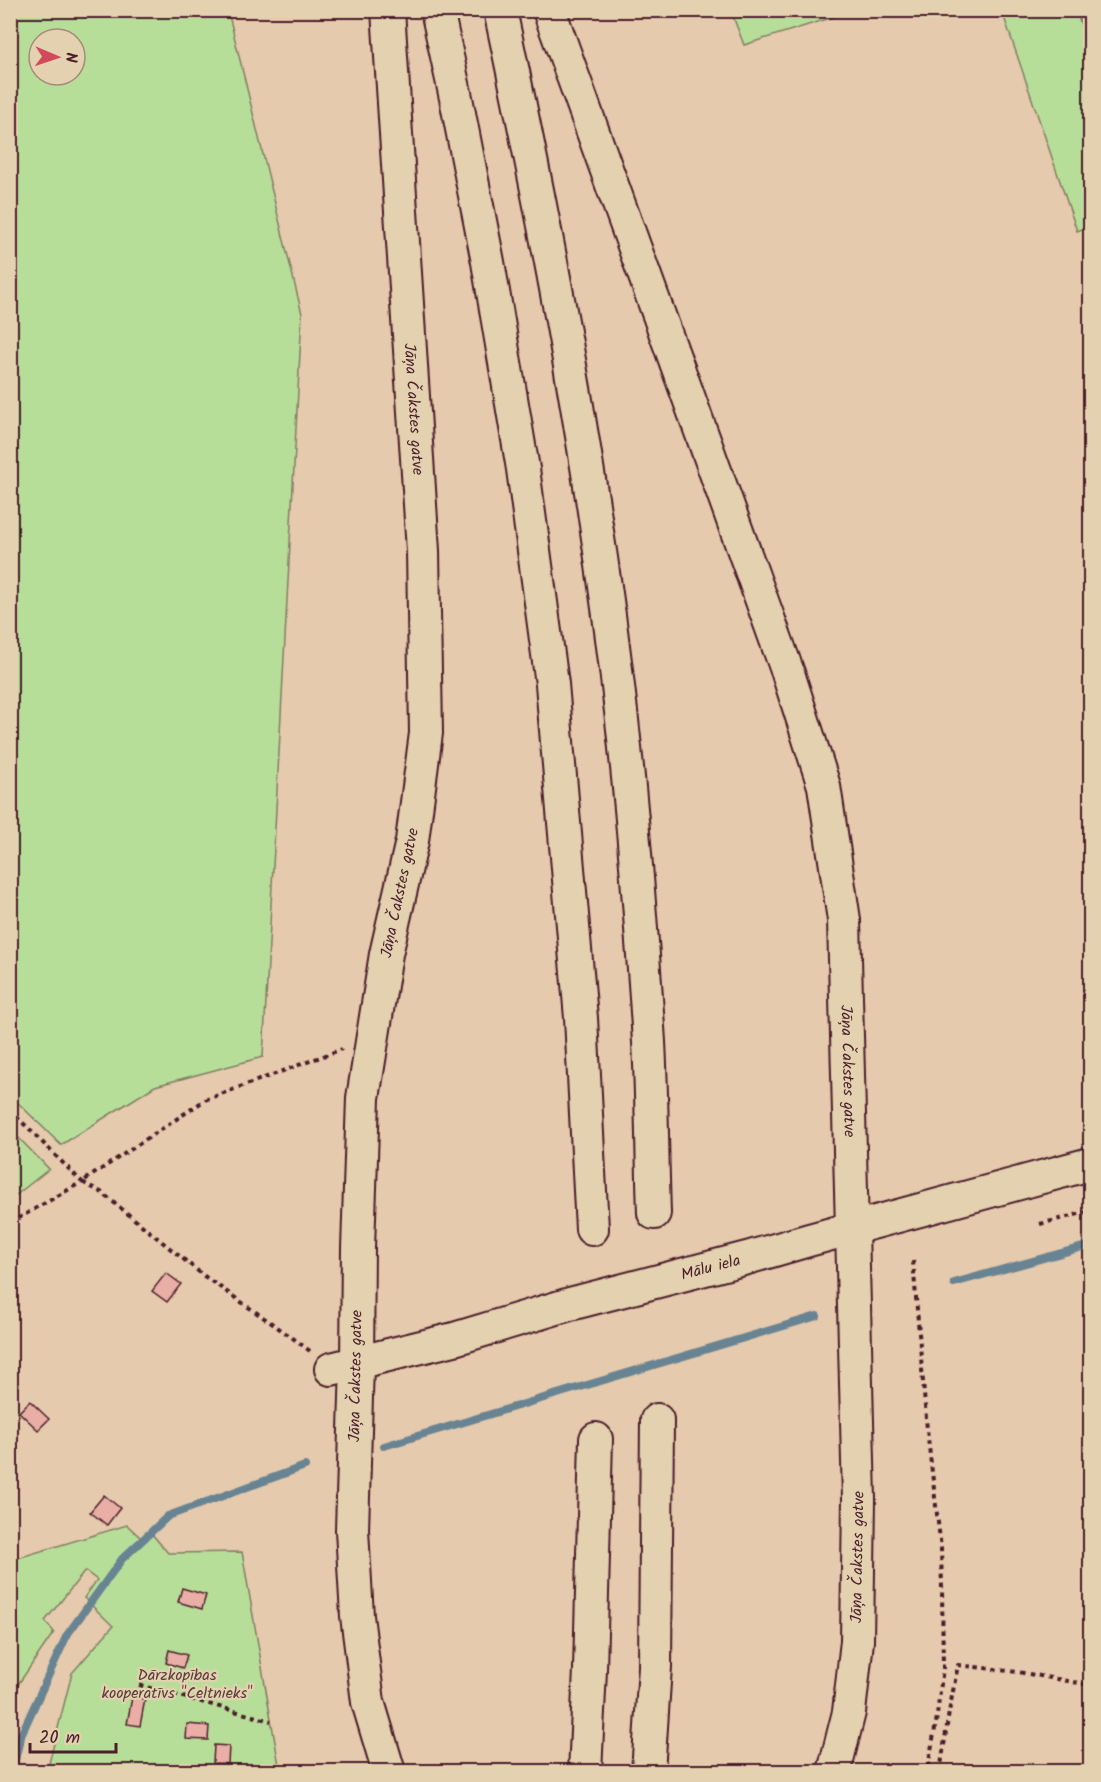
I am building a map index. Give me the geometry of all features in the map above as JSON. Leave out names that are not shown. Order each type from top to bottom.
[{"type":"street","name":"Jāņa Čakstes gatve","points":[[388,10],[423,551],[426,733],[412,841],[386,954],[363,1098],[358,1248],[344,1366],[357,1616],[368,1702],[390,1772]]},
{"type":"street","points":[[437,10],[488,262],[523,469],[552,684],[582,1018],[592,1229]]},
{"type":"street","points":[[500,10],[536,178],[572,374],[600,555],[620,708],[637,876],[649,1045],[654,1213]]},
{"type":"street","name":"Jāņa Čakstes gatve","points":[[549,10],[788,673],[824,786],[844,920],[859,1499],[856,1641],[849,1712],[834,1772]]},
{"type":"street","name":"Mālu iela","points":[[344,1366],[454,1339],[570,1304],[1090,1164]]},
{"type":"street","points":[[648,1772],[655,1667],[657,1420]]},
{"type":"street","points":[[585,1772],[596,1439]]},
{"type":"path","points":[[10,1223],[82,1182],[205,1100],[340,1050],[372,1042]]},
{"type":"path","points":[[10,1110],[82,1182],[100,1192],[204,1276],[290,1336],[344,1366]]},
{"type":"path","points":[[1040,1224],[1090,1210]]},
{"type":"path","points":[[913,1261],[927,1431],[941,1548],[943,1668],[927,1772]]},
{"type":"path","points":[[940,1772],[958,1665],[1018,1672],[1090,1685]]},
{"type":"path","points":[[139,1685],[271,1721]]},
{"type":"green space","points":[[731,10],[853,11],[744,45]]},
{"type":"green space","points":[[10,11],[228,11],[302,314],[263,1057],[155,1086],[61,1145],[10,1095]]},
{"type":"green space","points":[[1002,11],[1076,11],[1090,49],[1090,226],[1077,231]]},
{"type":"green space","points":[[11,1130],[49,1169],[11,1199]]},
{"type":"green space","name":"Dārzkopības kooperatīvs \"Celtnieks\"","points":[[127,1525],[141,1538],[151,1533],[168,1553],[242,1552],[280,1771],[47,1771],[72,1673],[113,1626],[84,1598],[97,1580],[85,1571],[45,1621],[54,1632],[19,1683],[11,1708],[11,1560]]},
{"type":"building","points":[[166,1273],[181,1284],[167,1302],[152,1291]]},
{"type":"building","points":[[30,1401],[49,1419],[38,1430],[19,1412]]},
{"type":"building","points":[[104,1495],[120,1508],[107,1525],[90,1512]]},
{"type":"building","points":[[182,1588],[206,1595],[202,1609],[178,1602]]},
{"type":"building","points":[[169,1650],[187,1655],[183,1668],[166,1663]]},
{"type":"building","points":[[132,1697],[145,1699],[140,1726],[127,1724]]},
{"type":"building","points":[[187,1724],[209,1726],[208,1740],[186,1739]]},
{"type":"building","points":[[214,1745],[229,1746],[228,1764],[213,1763]]},
{"type":"building","points":[[177,1770],[177,1772],[141,1772],[141,1771]]},
{"type":"waterway","points":[[954,1283],[1090,1245]]},
{"type":"waterway","points":[[384,1446],[817,1316]]},
{"type":"waterway","points":[[12,1772],[21,1735],[67,1635],[122,1559],[168,1516],[305,1466]]}]
